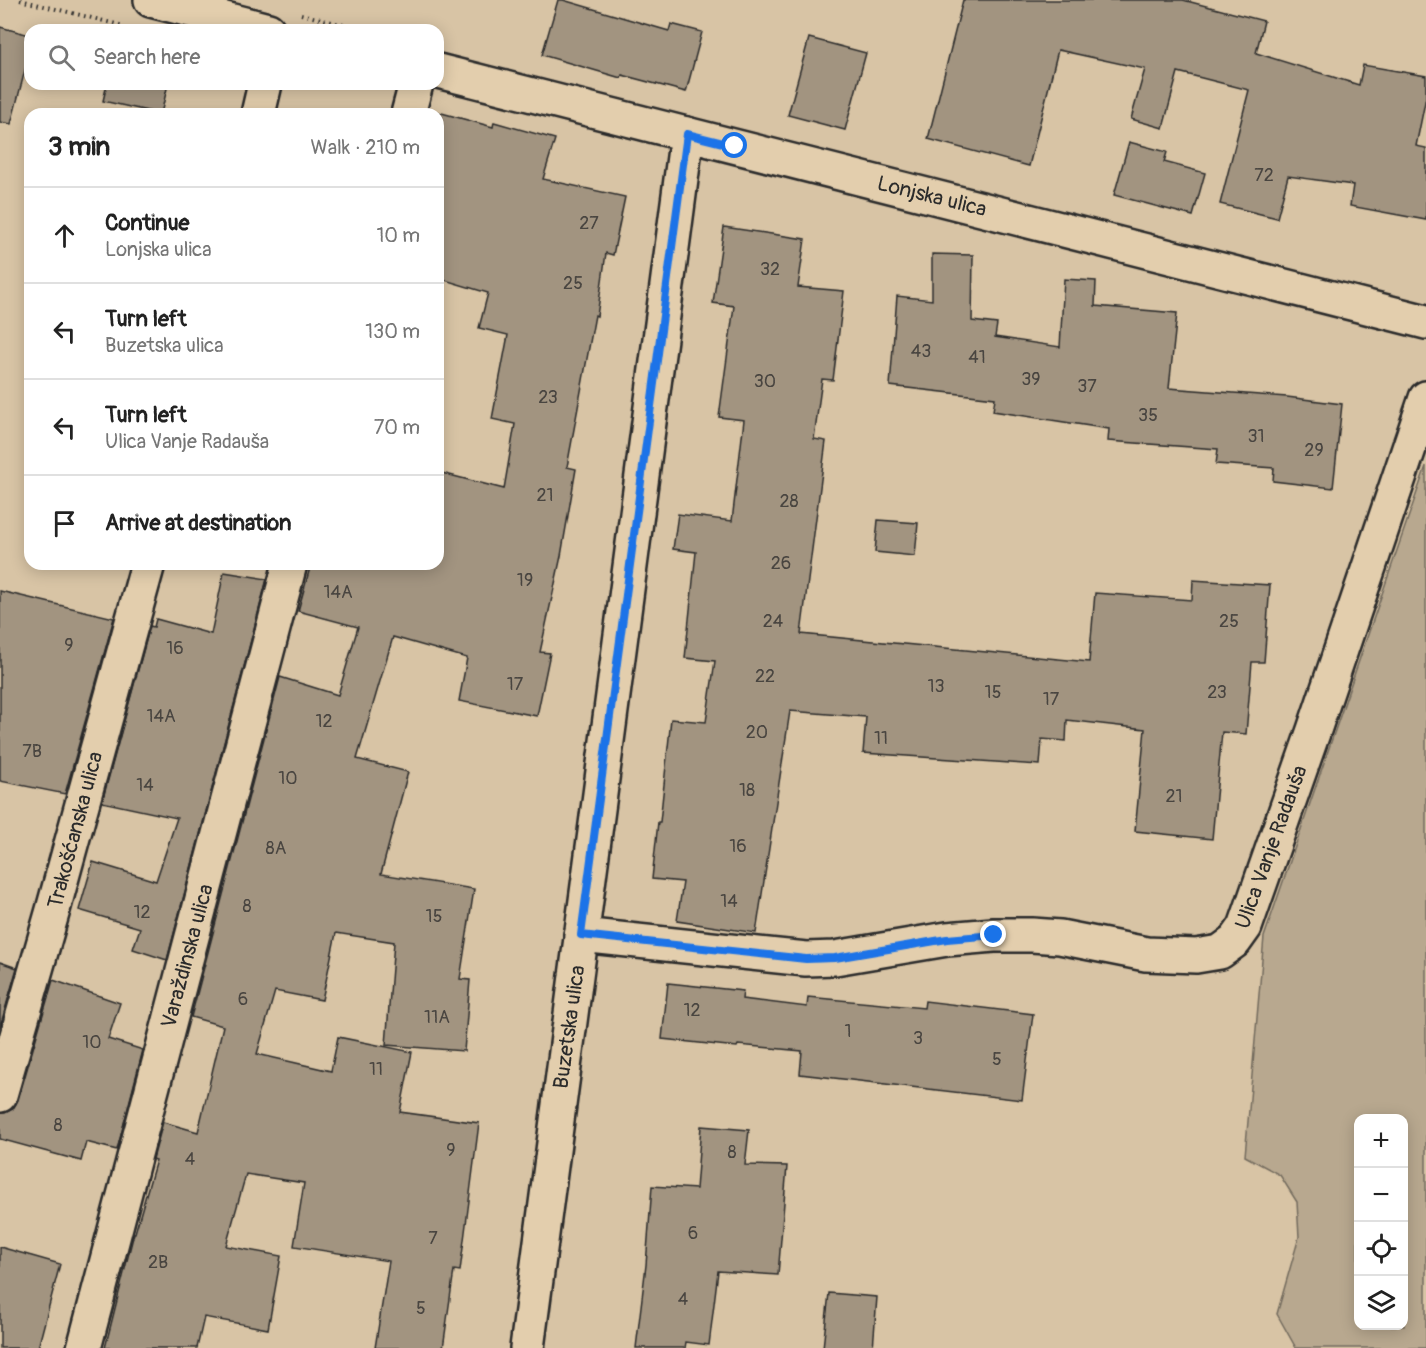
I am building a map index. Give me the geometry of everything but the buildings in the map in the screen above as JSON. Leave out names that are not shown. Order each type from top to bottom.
[{"type":"street","points":[[151,0],[245,24]]},
{"type":"street","name":"Lonjska ulica","points":[[444,73],[1426,322]]},
{"type":"street","points":[[259,108],[264,90]]},
{"type":"street","points":[[410,108],[414,90]]},
{"type":"street","name":"Buzetska ulica","points":[[527,1348],[687,134]]},
{"type":"street","name":"Ulica Vanje Radauša","points":[[581,935],[806,959],[835,958],[947,939],[994,935],[1060,937],[1146,954],[1170,956],[1196,956],[1220,952],[1235,941],[1245,927],[1426,398]]},
{"type":"street","name":"Trakošćanska ulica","points":[[0,1095],[146,570]]},
{"type":"street","name":"Varaždinska ulica","points":[[84,1348],[288,570]]},
{"type":"path","points":[[20,0],[115,24]]},
{"type":"shaded area","points":[[1426,466],[1426,1348],[1296,1348],[1277,1314],[1299,1237],[1297,1202],[1280,1175],[1245,1156],[1264,937]]},
{"type":"route","points":[[735,146],[687,134],[581,935],[806,959],[835,958],[947,939],[994,935]]}]
